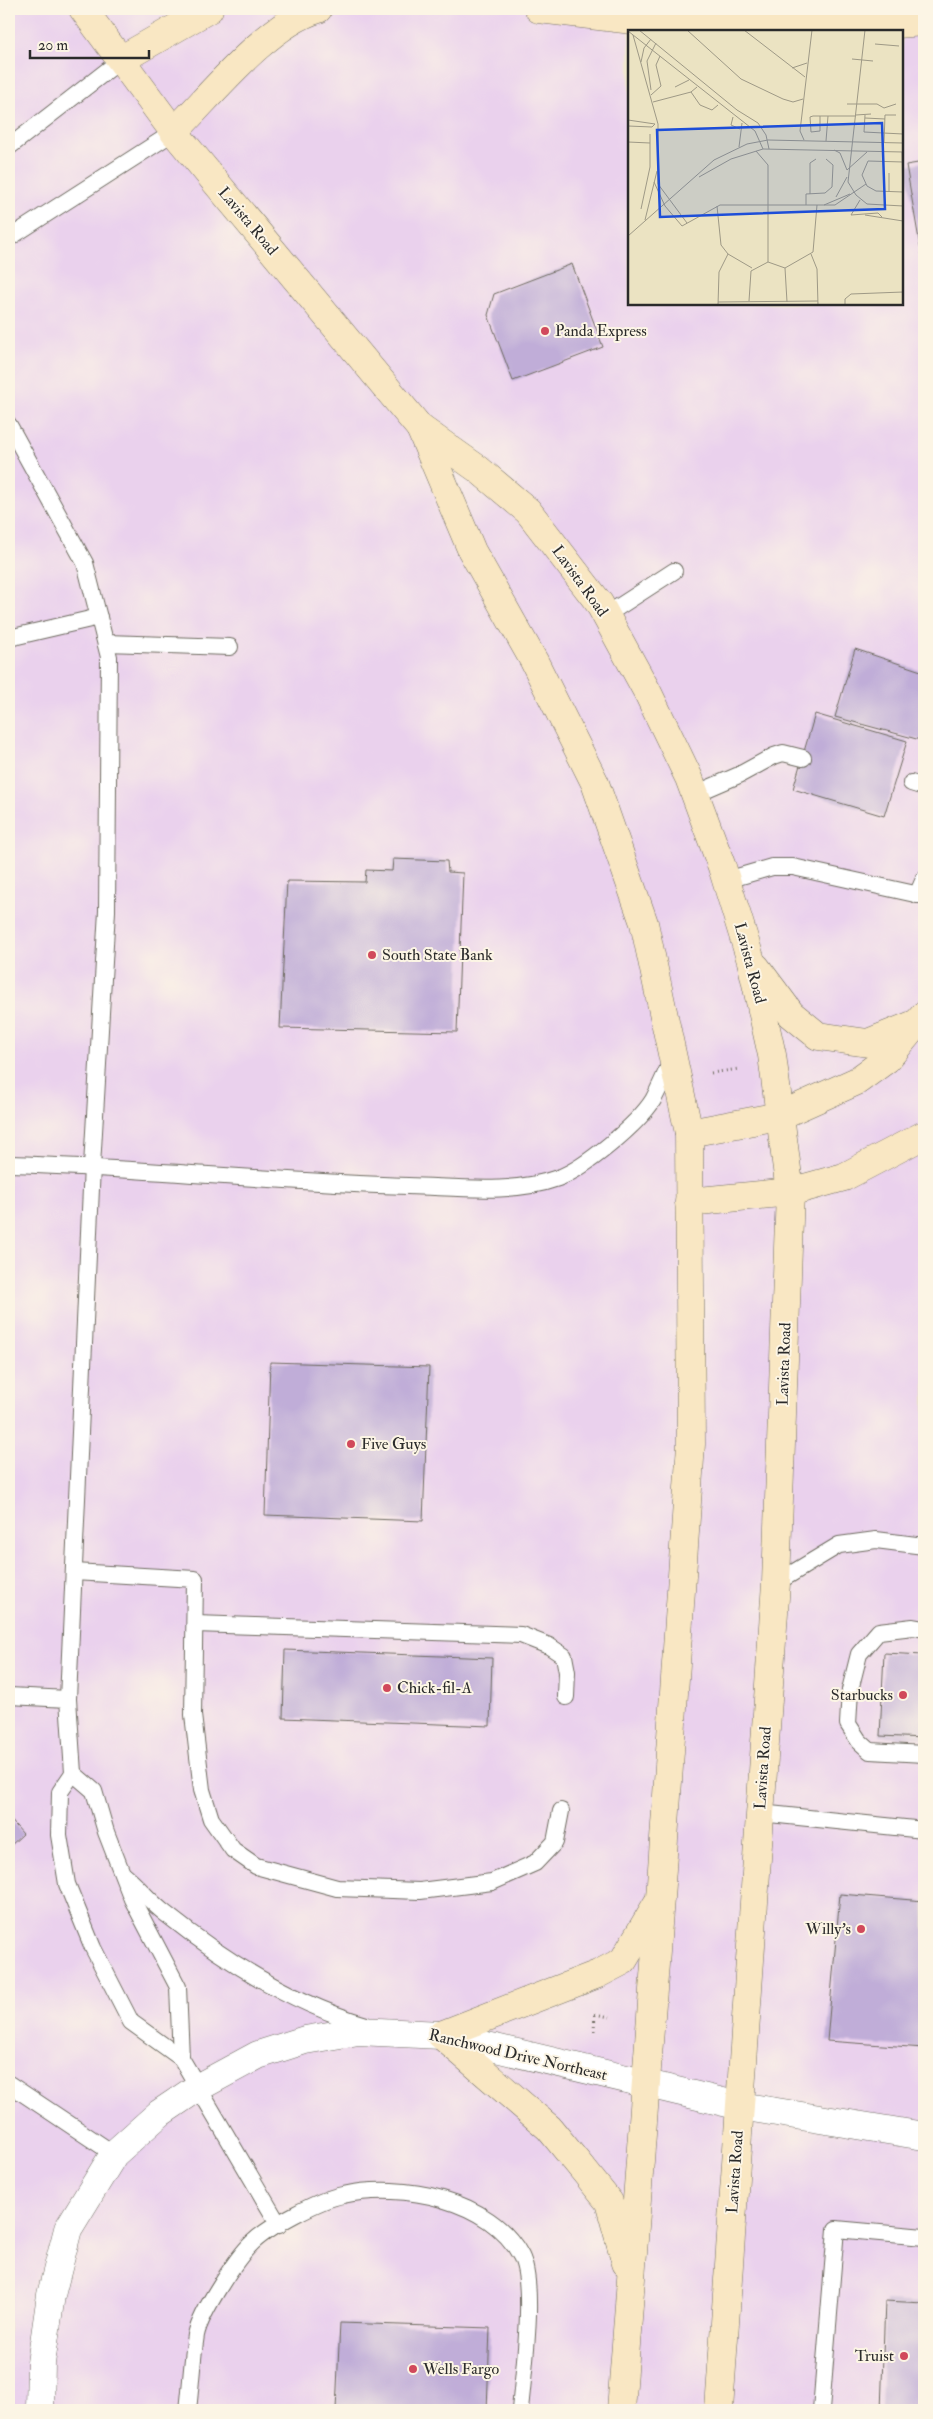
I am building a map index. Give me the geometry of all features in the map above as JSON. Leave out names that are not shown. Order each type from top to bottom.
[{"type":"main road","name":"Lavista Road","points":[[83,9],[122,59],[174,132],[420,428],[478,469],[528,511],[599,603],[648,693],[695,794],[727,880],[751,961],[772,1055],[790,1192],[776,1583],[719,2410]]},
{"type":"main road","points":[[122,59],[209,9]]},
{"type":"main road","points":[[174,132],[264,40],[304,13],[318,9]]},
{"type":"main road","points":[[539,9],[589,12],[667,24],[832,28],[924,22]]},
{"type":"main road","name":"Lavista Road","points":[[420,428],[472,551],[534,661],[595,783],[644,922],[689,1133],[690,1444],[660,1898],[621,2410]]},
{"type":"main road","points":[[751,961],[791,1014],[818,1036],[868,1043],[922,1019]]},
{"type":"main road","points":[[689,1133],[779,1116],[858,1081],[887,1059],[922,1019]]},
{"type":"main road","points":[[689,1202],[790,1192],[844,1177],[924,1135]]},
{"type":"main road","points":[[631,2281],[609,2202],[549,2128],[441,2035],[598,1974],[623,1961],[660,1898]]},
{"type":"street","name":"Ranchwood Drive Northeast","points":[[40,2410],[41,2363],[50,2305],[68,2229],[114,2154],[160,2113],[197,2088],[258,2055],[305,2040],[358,2031],[441,2035],[740,2106],[924,2136]]},
{"type":"lane","points":[[9,147],[122,59]]},
{"type":"lane","points":[[9,238],[174,132]]},
{"type":"lane","points":[[9,425],[85,564],[109,657],[107,911],[92,1166],[68,1699],[72,1773],[60,1792],[58,1835],[67,1884],[93,1948],[131,2022],[181,2058]]},
{"type":"lane","points":[[606,615],[674,571]]},
{"type":"lane","points":[[9,638],[99,616]]},
{"type":"lane","points":[[106,643],[230,647]]},
{"type":"lane","points":[[695,794],[739,775],[774,756],[783,753],[803,758]]},
{"type":"lane","points":[[727,880],[772,867],[793,867],[921,896],[924,879]]},
{"type":"lane","points":[[9,1164],[92,1166],[379,1185],[518,1187],[557,1178],[584,1166],[621,1134],[652,1101],[673,1057]]},
{"type":"lane","points":[[776,1583],[839,1545],[876,1540],[924,1546]]},
{"type":"lane","points":[[74,1572],[196,1579],[193,1715],[202,1790],[211,1819],[233,1850],[256,1866],[337,1888],[420,1891],[492,1882],[535,1863],[555,1842],[561,1811]]},
{"type":"lane","points":[[195,1624],[521,1635],[549,1646],[564,1656],[567,1672],[566,1697]]},
{"type":"lane","points":[[924,1629],[912,1627],[879,1631],[859,1654],[850,1690],[848,1724],[859,1741],[870,1751],[924,1754]]},
{"type":"lane","points":[[9,1696],[68,1699]]},
{"type":"lane","points":[[72,1773],[94,1791],[106,1832],[132,1899],[178,1987],[181,2058],[279,2225]]},
{"type":"lane","points":[[760,1813],[924,1830]]},
{"type":"lane","points":[[122,1874],[164,1914],[233,1963],[329,2014],[387,2032]]},
{"type":"lane","points":[[9,2084],[114,2154]]},
{"type":"lane","points":[[188,2410],[197,2333],[218,2289],[253,2242],[297,2213],[342,2195],[380,2191],[425,2194],[466,2207],[502,2231],[522,2257],[527,2286],[528,2320],[520,2410]]},
{"type":"lane","points":[[821,2410],[836,2229],[924,2237]]},
{"type":"path","points":[[710,1073],[742,1068]]},
{"type":"path","points":[[595,2014],[610,2017]]},
{"type":"shaded area","points":[[9,9],[924,9],[924,2410],[9,2410]]},
{"type":"building","points":[[924,162],[924,263],[923,263],[906,165]]},
{"type":"building","name":"Panda Express","points":[[572,264],[603,347],[513,381],[488,315],[494,294]]},
{"type":"building","points":[[855,649],[924,672],[924,741],[835,717]]},
{"type":"building","points":[[815,714],[907,741],[884,816],[793,789]]},
{"type":"building","name":"South State Bank","points":[[393,859],[447,861],[448,872],[463,873],[457,1032],[280,1028],[287,881],[365,882],[366,870],[392,871]]},
{"type":"building","points":[[270,1362],[429,1367],[423,1521],[265,1515]]},
{"type":"building","name":"Chick-fil-A","points":[[285,1650],[492,1658],[490,1726],[283,1718]]},
{"type":"building","name":"Starbucks","points":[[884,1653],[924,1655],[924,1738],[880,1736]]},
{"type":"building","points":[[9,1818],[23,1834],[9,1847]]},
{"type":"building","points":[[840,1894],[924,1901],[924,2048],[827,2041]]},
{"type":"building","name":"Truist","points":[[885,2301],[924,2303],[924,2410],[881,2410]]},
{"type":"building","name":"Wells Fargo","points":[[340,2323],[490,2328],[487,2410],[336,2410]]},
{"type":"place","name":"Panda Express","points":[[545,331]]},
{"type":"place","name":"South State Bank","points":[[372,955]]},
{"type":"place","name":"Five Guys","points":[[351,1444]]},
{"type":"place","name":"Chick-fil-A","points":[[387,1688]]},
{"type":"place","name":"Starbucks","points":[[903,1695]]},
{"type":"place","name":"Willy's","points":[[861,1929]]},
{"type":"place","name":"Truist","points":[[904,2356]]},
{"type":"place","name":"Wells Fargo","points":[[413,2369]]}]
